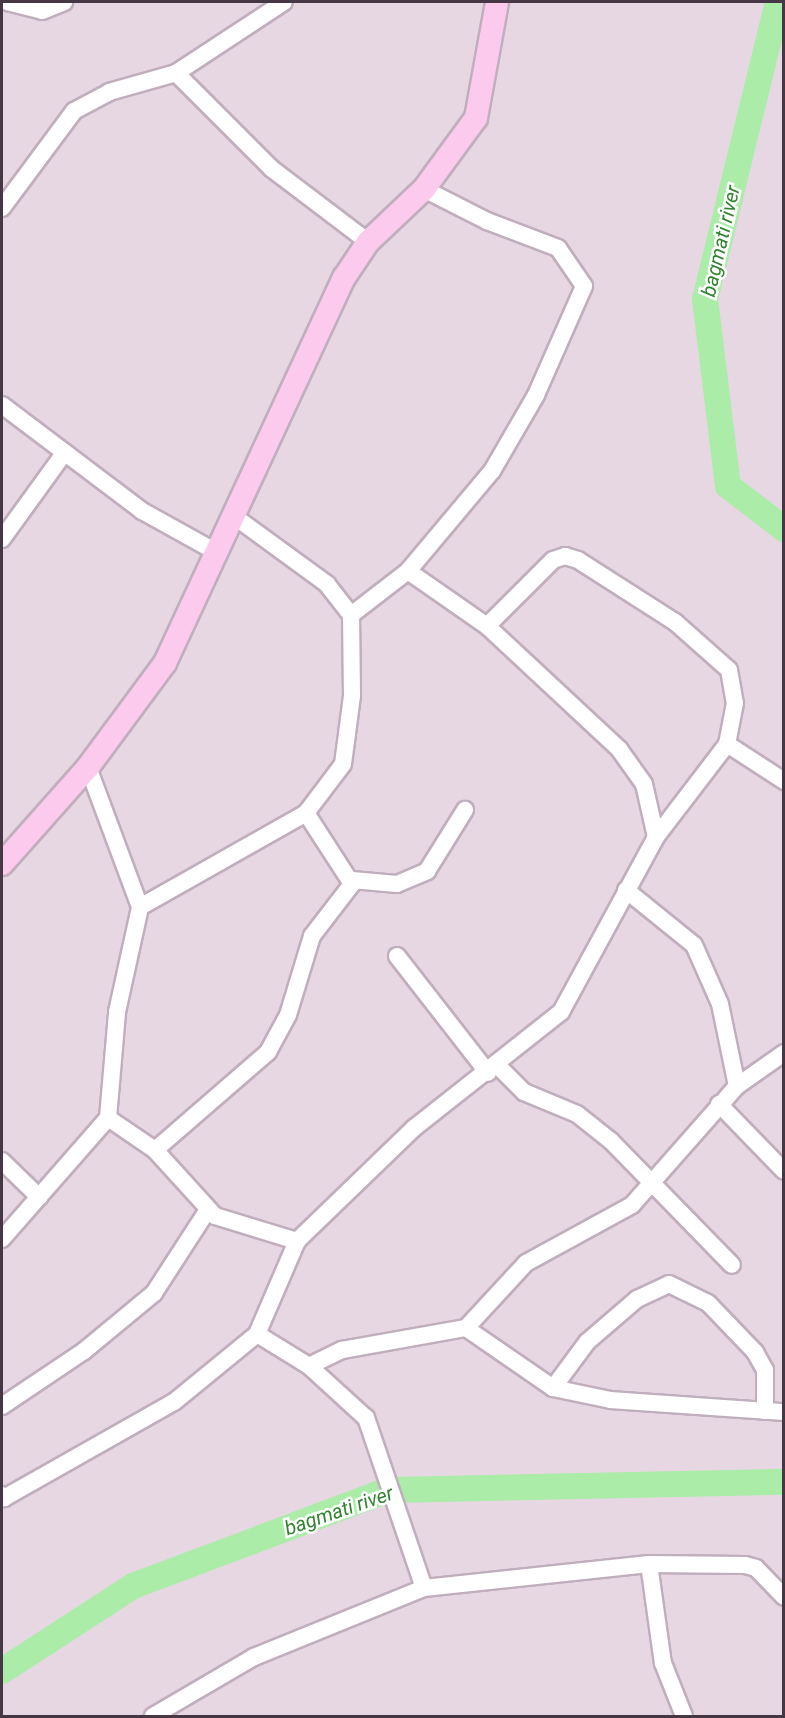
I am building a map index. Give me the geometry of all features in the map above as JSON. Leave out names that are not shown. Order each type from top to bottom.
[{"type":"street","points":[[7,2],[42,11],[64,2]]},
{"type":"street","points":[[2,208],[74,111],[109,92],[176,73],[284,2]]},
{"type":"street","points":[[5,854],[88,767],[165,663],[216,552],[235,517],[344,278],[368,242],[424,189],[476,118],[496,2]]},
{"type":"street","points":[[176,73],[281,177],[368,242]]},
{"type":"street","points":[[351,615],[408,571],[492,471],[536,395],[584,286],[558,248],[487,221],[424,189]]},
{"type":"street","points":[[2,405],[142,512],[216,552]]},
{"type":"street","points":[[2,539],[65,452]]},
{"type":"street","points":[[140,907],[306,813],[343,764],[352,696],[351,615],[327,584],[235,517]]},
{"type":"street","points":[[2,1498],[174,1402],[257,1334],[297,1241],[414,1128],[561,1012],[656,837],[727,744],[735,703],[729,670],[675,622],[578,560],[565,556],[553,560],[487,626]]},
{"type":"street","points":[[408,571],[487,626],[635,766],[656,837]]},
{"type":"street","points":[[727,744],[783,781]]},
{"type":"street","points":[[2,1239],[108,1118],[117,1012],[140,907],[88,767]]},
{"type":"street","points":[[352,880],[397,884],[427,872],[465,810]]},
{"type":"street","points":[[306,813],[352,880]]},
{"type":"street","points":[[155,1150],[268,1052],[288,1015],[312,936],[352,880]]},
{"type":"street","points":[[626,890],[673,925],[698,953],[720,1004],[737,1086]]},
{"type":"street","points":[[397,956],[492,1068],[524,1092],[577,1114],[656,1182],[732,1265]]},
{"type":"street","points":[[309,1366],[342,1350],[466,1328],[526,1263],[619,1216],[656,1182],[719,1104],[737,1086],[783,1053]]},
{"type":"street","points":[[719,1104],[783,1171]]},
{"type":"street","points":[[108,1118],[155,1150],[207,1211],[297,1241]]},
{"type":"street","points":[[2,1161],[39,1197]]},
{"type":"street","points":[[2,1406],[84,1351],[154,1293],[207,1211]]},
{"type":"street","points":[[553,1388],[586,1342],[637,1299],[669,1284],[708,1303],[755,1352],[765,1370],[765,1411]]},
{"type":"street","points":[[466,1328],[553,1388],[611,1400],[783,1412]]},
{"type":"street","points":[[257,1334],[309,1366],[366,1418],[405,1543],[424,1588]]},
{"type":"street","points":[[649,1564],[663,1663],[684,1716]]},
{"type":"street","points":[[153,1716],[254,1657],[424,1588],[649,1564],[751,1566],[783,1597]]},
{"type":"shaded area","points":[[2,2],[783,2],[783,1716],[2,1716]]},
{"type":"waterway","name":"bagmati river","points":[[778,2],[705,299],[728,486],[784,529]]},
{"type":"waterway","name":"bagmati river","points":[[2,1671],[133,1586],[389,1490],[784,1482]]}]
